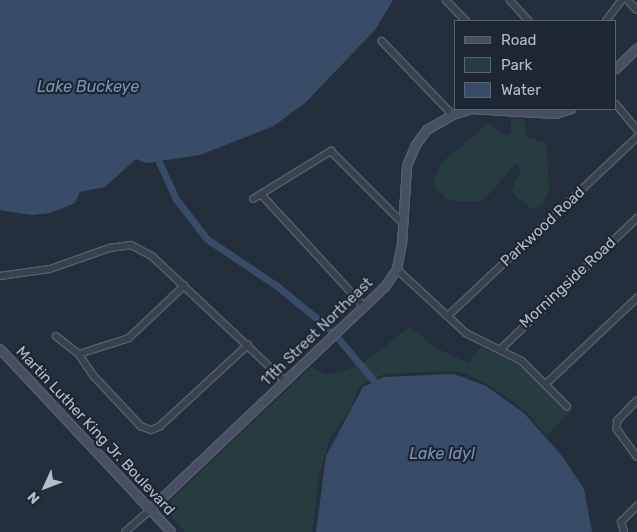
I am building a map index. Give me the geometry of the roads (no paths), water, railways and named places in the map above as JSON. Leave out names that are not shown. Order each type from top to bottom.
[{"type":"street","points":[[446,0],[465,20]]},
{"type":"street","points":[[510,0],[528,20]]},
{"type":"street","points":[[607,20],[622,0]]},
{"type":"street","points":[[628,0],[637,10]]},
{"type":"street","points":[[382,41],[453,115]]},
{"type":"street","points":[[617,68],[637,49]]},
{"type":"street","points":[[617,105],[637,129]]},
{"type":"street","name":"11th Street Northeast","points":[[125,532],[385,287],[397,269],[403,223],[406,172],[413,151],[427,130],[453,115],[468,110]]},
{"type":"street","name":"11th Street Northeast","points":[[512,110],[554,111]]},
{"type":"street","name":"Parkwood Road","points":[[448,316],[637,137]]},
{"type":"street","points":[[253,200],[331,151],[403,223]]},
{"type":"street","points":[[262,196],[365,307]]},
{"type":"street","name":"Morningside Road","points":[[501,349],[637,218]]},
{"type":"street","points":[[0,276],[50,270],[110,248],[131,245],[152,256],[286,382]]},
{"type":"street","points":[[397,269],[466,333],[522,361],[567,406]]},
{"type":"street","points":[[79,354],[129,338],[184,286]]},
{"type":"street","points":[[546,384],[637,298]]},
{"type":"street","points":[[56,336],[79,354],[94,376],[141,426],[149,430],[159,427],[248,345]]},
{"type":"street","name":"Martin Luther King Jr. Boulevard","points":[[0,349],[171,532]]},
{"type":"street","points":[[637,401],[618,421],[617,429],[637,458]]},
{"type":"street","points":[[624,532],[621,522],[637,506]]},
{"type":"water","name":"Lake Buckeye","points":[[0,0],[393,0],[375,30],[306,102],[274,126],[200,155],[146,163],[136,159],[105,187],[80,192],[75,203],[50,213],[32,215],[0,210]]},
{"type":"water","name":"Lake Idyl","points":[[454,374],[486,386],[524,413],[562,456],[584,489],[592,532],[316,532],[326,456],[363,387],[384,377]]},
{"type":"waterway","points":[[159,162],[176,199],[207,239],[277,286],[332,331],[374,381]]}]
